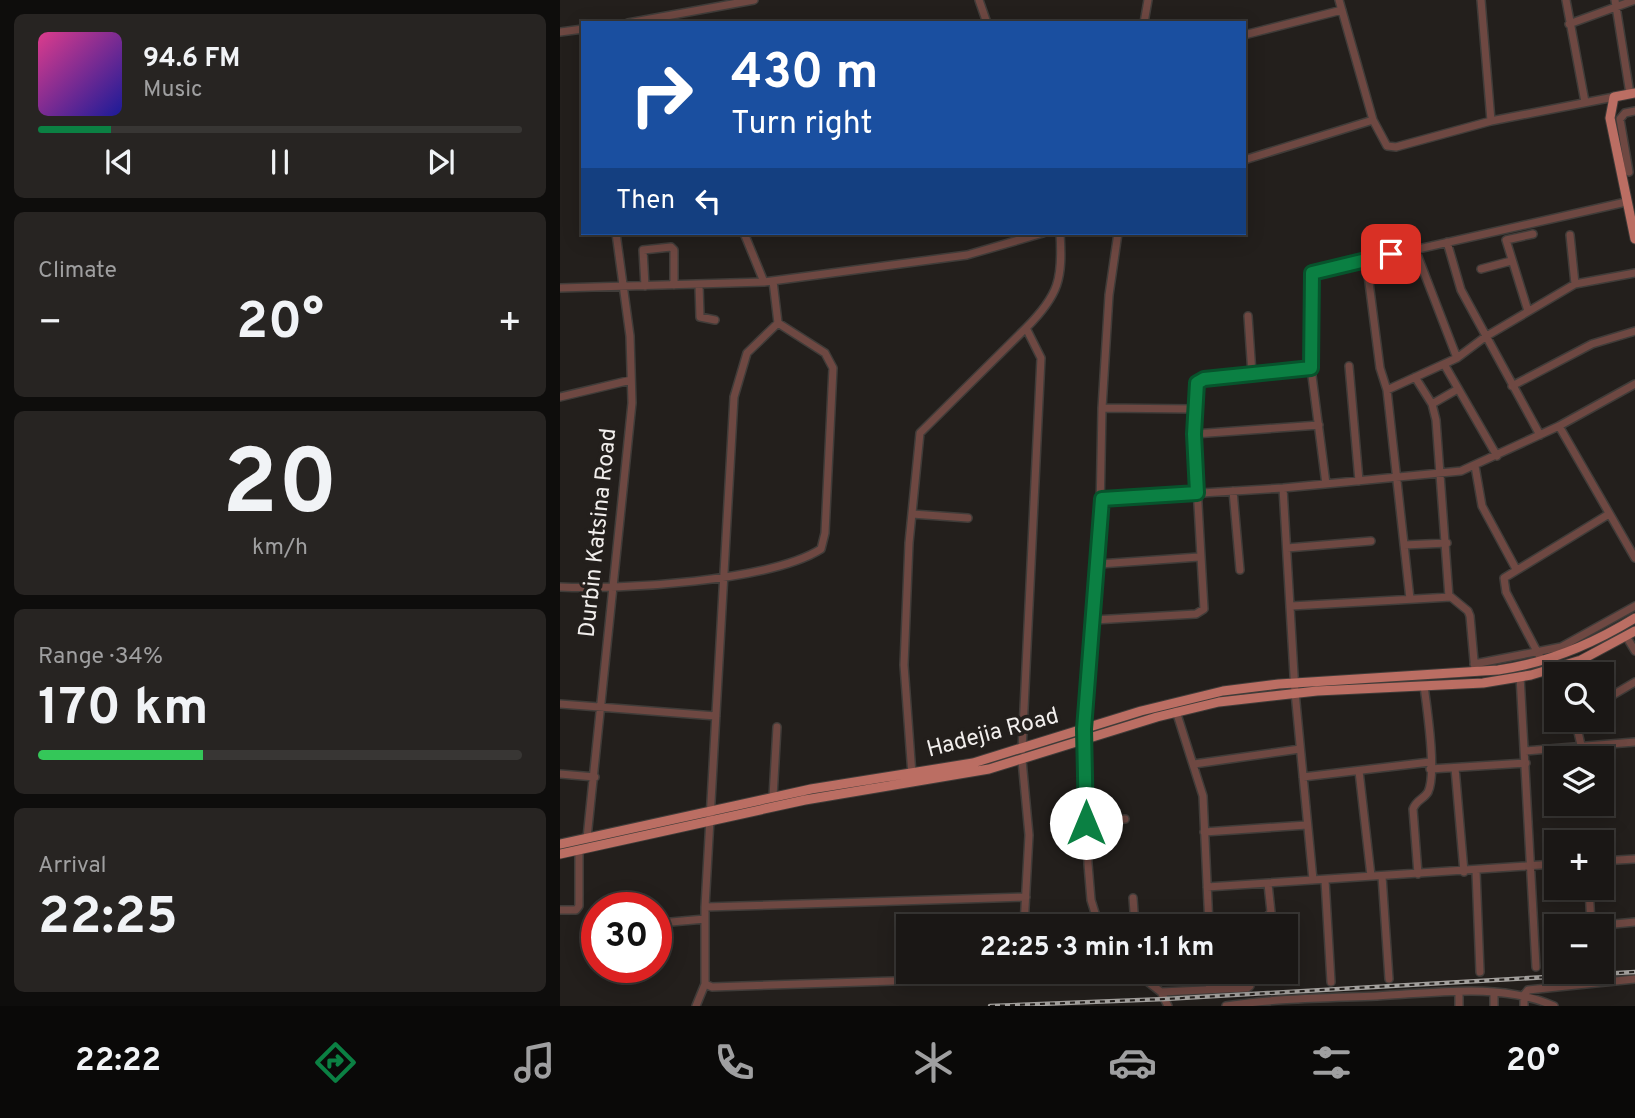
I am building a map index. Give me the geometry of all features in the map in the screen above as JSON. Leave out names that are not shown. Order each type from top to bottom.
[{"type":"main road","points":[[1632,94],[1614,97],[1610,118],[1628,172],[1626,202],[1635,239]]},
{"type":"main road","name":"Hadejia Road","points":[[1085,734],[1175,711],[1294,688],[1477,669],[1569,653],[1635,618]]},
{"type":"main road","name":"Hadejia Road","points":[[1577,662],[1631,634]]},
{"type":"main road","points":[[1477,669],[1483,683]]},
{"type":"main road","name":"Hadejia Road","points":[[560,854],[815,798],[913,784],[1022,755],[1178,701],[1223,691],[1483,683],[1544,673]]},
{"type":"main road","name":"Hadejia Road","points":[[560,844],[773,797],[1022,755]]},
{"type":"street","points":[[639,21],[754,0]]},
{"type":"street","points":[[979,0],[986,21]]},
{"type":"street","points":[[1144,21],[1148,0]]},
{"type":"street","points":[[1339,0],[1373,120],[1383,142],[1396,147],[1491,121],[1614,97]]},
{"type":"street","points":[[1481,0],[1491,121]]},
{"type":"street","points":[[1566,0],[1585,102]]},
{"type":"street","points":[[1569,24],[1616,4],[1635,0]]},
{"type":"street","points":[[1616,4],[1632,94]]},
{"type":"street","points":[[1246,34],[1342,10]]},
{"type":"street","points":[[560,32],[581,29]]},
{"type":"street","points":[[1628,172],[1620,119],[1625,113],[1635,111]]},
{"type":"street","points":[[1246,159],[1373,120]]},
{"type":"street","points":[[1326,484],[1311,368],[1309,277],[1316,270],[1626,202]]},
{"type":"street","points":[[1528,311],[1506,240],[1533,234]]},
{"type":"street","name":"Durbin Katsina Road","points":[[587,838],[632,403],[630,336],[616,235]]},
{"type":"street","points":[[560,587],[612,587],[723,578],[804,557],[821,549],[824,543],[833,368],[825,353],[778,323],[768,282],[745,235]]},
{"type":"street","points":[[560,288],[768,282],[967,255],[1036,235]]},
{"type":"street","points":[[913,784],[904,665],[918,442],[924,425],[1026,328],[1056,292],[1062,269],[1060,235]]},
{"type":"street","points":[[1095,914],[1091,900],[1086,823],[1085,734],[1099,564],[1102,408],[1109,295],[1118,235]]},
{"type":"street","points":[[1570,235],[1575,284]]},
{"type":"street","points":[[1447,242],[1461,290],[1539,435]]},
{"type":"street","points":[[645,286],[643,250],[671,247],[674,250],[674,285]]},
{"type":"street","points":[[1415,249],[1457,358]]},
{"type":"street","points":[[1366,259],[1380,368],[1387,390],[1410,599]]},
{"type":"street","points":[[1481,269],[1511,261]]},
{"type":"street","points":[[1387,390],[1457,358],[1485,337],[1575,284],[1635,273]]},
{"type":"street","points":[[699,285],[700,317],[715,320]]},
{"type":"street","points":[[1248,316],[1252,374]]},
{"type":"street","points":[[696,1006],[705,984],[705,907],[737,380],[747,352],[778,323]]},
{"type":"street","points":[[1025,914],[1029,835],[1022,755],[1041,358],[1026,328]]},
{"type":"street","points":[[1512,386],[1592,344],[1635,331]]},
{"type":"street","points":[[1444,364],[1497,456]]},
{"type":"street","points":[[1349,366],[1359,481]]},
{"type":"street","points":[[1094,620],[1201,613],[1204,609],[1194,434],[1197,383],[1204,379],[1311,368]]},
{"type":"street","points":[[1415,377],[1432,404],[1443,474],[1449,597]]},
{"type":"street","points":[[560,397],[631,380]]},
{"type":"street","points":[[1102,499],[1283,488],[1443,474],[1475,466],[1497,456],[1635,384]]},
{"type":"street","points":[[1432,404],[1458,388]]},
{"type":"street","points":[[1102,408],[1194,409]]},
{"type":"street","points":[[1194,434],[1319,425]]},
{"type":"street","points":[[1559,426],[1635,558]]},
{"type":"street","points":[[1475,466],[1482,506],[1516,569]]},
{"type":"street","points":[[1283,488],[1294,688],[1313,880]]},
{"type":"street","points":[[1233,491],[1240,570]]},
{"type":"street","points":[[912,514],[968,518]]},
{"type":"street","points":[[1609,514],[1516,569],[1504,578],[1504,584],[1541,657],[1581,638],[1635,606]]},
{"type":"street","points":[[1287,548],[1371,541]]},
{"type":"street","points":[[1404,545],[1447,543]]},
{"type":"street","points":[[1099,564],[1199,557]]},
{"type":"street","points":[[1291,606],[1449,597],[1468,611],[1477,669]]},
{"type":"street","points":[[1631,634],[1635,651]]},
{"type":"street","points":[[1520,676],[1536,967]]},
{"type":"street","points":[[1614,694],[1635,682]]},
{"type":"street","points":[[1418,874],[1413,809],[1428,792],[1430,766],[1424,686]]},
{"type":"street","points":[[560,704],[716,716]]},
{"type":"street","points":[[1175,711],[1203,796],[1208,914]]},
{"type":"street","points":[[773,797],[776,727]]},
{"type":"street","points":[[1578,732],[1581,746],[1635,742]]},
{"type":"street","points":[[1194,764],[1300,749]]},
{"type":"street","points":[[1525,751],[1544,749]]},
{"type":"street","points":[[1303,777],[1430,766],[1455,768],[1526,763]]},
{"type":"street","points":[[1455,768],[1464,872]]},
{"type":"street","points":[[1359,771],[1371,876]]},
{"type":"street","points":[[560,774],[595,777]]},
{"type":"street","points":[[1086,823],[1125,820]]},
{"type":"street","points":[[1204,832],[1307,825]]},
{"type":"street","points":[[560,910],[576,910],[579,906],[579,850]]},
{"type":"street","points":[[1614,860],[1635,859]]},
{"type":"street","points":[[1207,887],[1544,865]]},
{"type":"street","points":[[1476,871],[1480,972]]},
{"type":"street","points":[[1382,876],[1389,979]]},
{"type":"street","points":[[1325,880],[1331,982]]},
{"type":"street","points":[[1268,884],[1269,914]]},
{"type":"street","points":[[705,907],[1026,897]]},
{"type":"street","points":[[1133,898],[1134,914]]},
{"type":"street","points":[[672,922],[705,919]]},
{"type":"street","points":[[1614,924],[1635,922]]},
{"type":"street","points":[[1524,1006],[1524,995],[1528,989],[1635,979]]},
{"type":"street","points":[[705,984],[712,987],[896,981]]},
{"type":"street","points":[[1151,984],[1161,992],[1168,1006]]},
{"type":"street","points":[[1210,984],[1210,988]]},
{"type":"street","points":[[1161,992],[1247,988],[1250,984]]},
{"type":"street","points":[[1459,992],[1459,1006]]},
{"type":"street","points":[[1494,992],[1494,1006]]},
{"type":"street","points":[[1226,1006],[1286,1003],[1326,997],[1494,992],[1524,995],[1554,1006]]},
{"type":"street","points":[[1394,995],[1394,1006]]},
{"type":"street","points":[[1359,996],[1361,1006]]},
{"type":"street","points":[[1326,997],[1328,1006]]},
{"type":"railway","points":[[990,1006],[1165,999],[1635,972]]},
{"type":"route","points":[[1086,823],[1084,729],[1102,499],[1197,493],[1194,434],[1197,383],[1204,379],[1311,368],[1309,277],[1316,270],[1391,254]]}]
